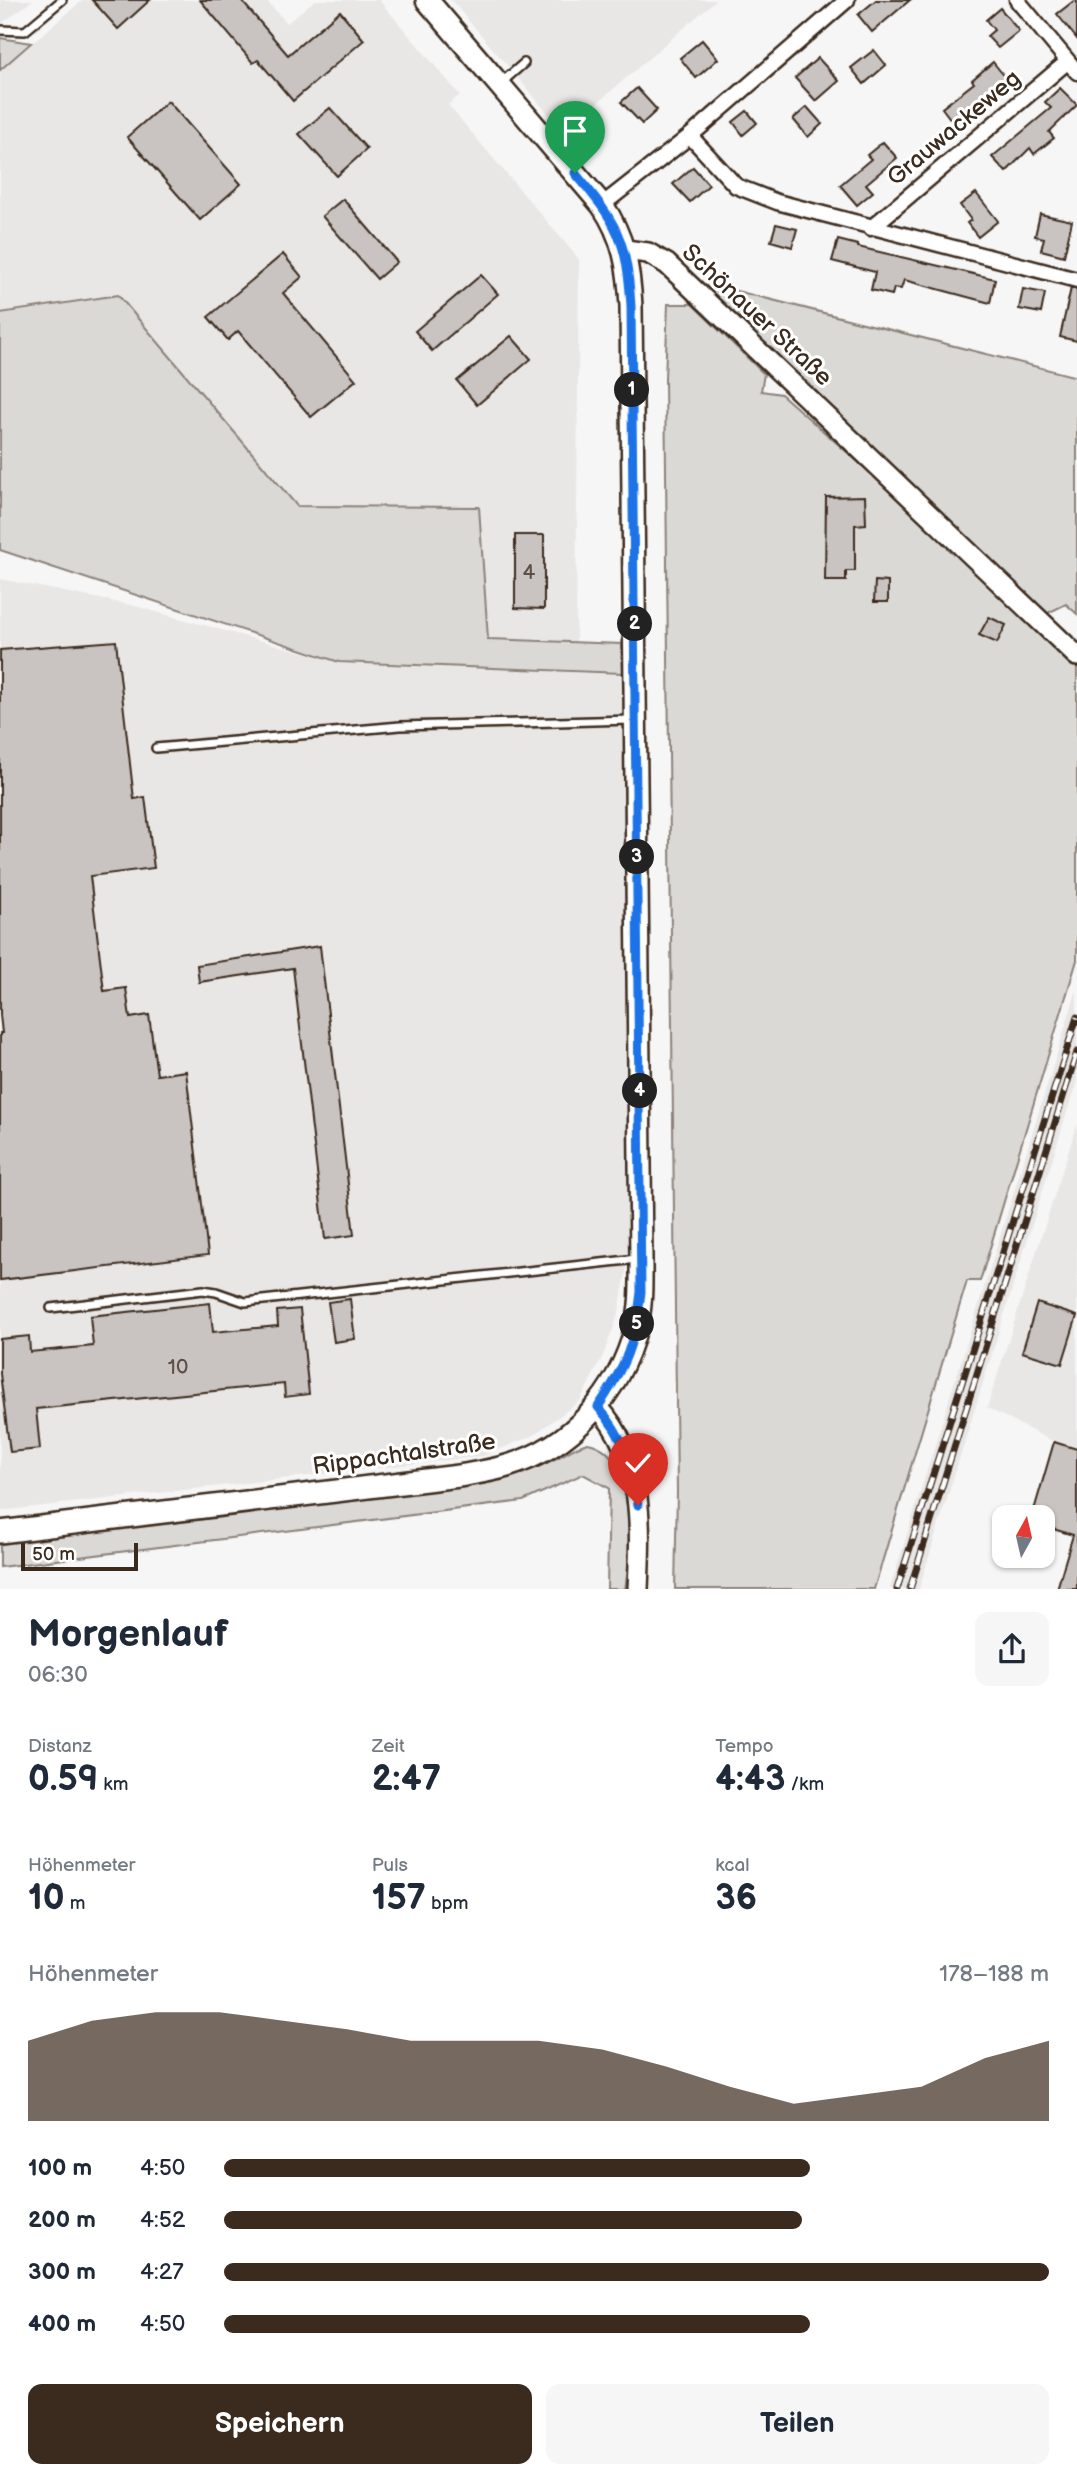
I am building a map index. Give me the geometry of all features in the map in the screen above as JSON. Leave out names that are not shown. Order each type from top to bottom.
[{"type":"main road","points":[[427,0],[602,205],[625,250]]},
{"type":"main road","name":"Rippachtalstraße","points":[[0,1532],[459,1476],[508,1466],[540,1452],[570,1434],[598,1407],[618,1377],[637,1326],[641,1259],[631,306],[625,250]]},
{"type":"street","points":[[602,205],[690,136],[846,0]]},
{"type":"street","name":"Grauwackeweg","points":[[871,228],[1072,67],[1017,0]]},
{"type":"street","points":[[690,136],[736,186],[777,202],[1077,280]]},
{"type":"street","name":"Schönauer Straße","points":[[625,250],[648,253],[667,264],[1077,656]]},
{"type":"street","points":[[598,1407],[616,1428],[635,1475],[638,1505],[638,1589]]},
{"type":"lane","points":[[0,30],[25,31],[62,0]]},
{"type":"lane","points":[[499,85],[524,62]]},
{"type":"lane","points":[[156,748],[400,726],[636,720]]},
{"type":"lane","points":[[51,1308],[203,1290],[245,1302],[641,1259]]},
{"type":"shaded area","points":[[0,0],[33,0],[1,24]]},
{"type":"shaded area","points":[[83,0],[266,0],[287,23],[315,0],[379,0],[460,95],[448,105],[579,259],[576,642],[488,639],[478,507],[297,506],[118,295],[0,313],[0,70]]},
{"type":"shaded area","points":[[451,0],[716,0],[564,132]]},
{"type":"shaded area","points":[[0,38],[31,43],[0,70]]},
{"type":"shaded area","points":[[713,285],[1077,377],[1077,614],[1066,604],[1046,614],[709,293]]},
{"type":"shaded area","points":[[118,295],[297,506],[479,507],[488,639],[622,644],[623,673],[339,662],[0,550],[0,313]]},
{"type":"shaded area","points":[[668,304],[692,304],[764,374],[761,391],[781,394],[900,499],[1077,665],[1077,960],[980,1281],[967,1281],[874,1589],[675,1589],[677,1492],[665,378]]},
{"type":"shaded area","points":[[0,579],[131,605],[339,662],[623,673],[631,1243],[619,1312],[603,1356],[580,1401],[532,1436],[483,1456],[0,1511]]},
{"type":"shaded area","points":[[1077,989],[1077,1080],[919,1589],[890,1589]]},
{"type":"shaded area","points":[[1077,1124],[1077,1449],[1054,1442],[987,1408]]},
{"type":"shaded area","points":[[588,1443],[608,1453],[615,1462],[623,1484],[629,1520],[638,1505],[625,1589],[607,1589],[609,1488],[583,1474],[523,1501],[0,1567],[0,1540],[507,1477],[539,1466]]},
{"type":"building","points":[[92,0],[150,0],[118,29]]},
{"type":"building","points":[[200,0],[241,0],[288,55],[340,11],[364,40],[293,101],[258,60],[253,63]]},
{"type":"building","points":[[876,0],[910,0],[872,32],[858,15]]},
{"type":"building","points":[[1077,0],[1077,39],[1057,14]]},
{"type":"building","points":[[1000,8],[1019,31],[998,48],[987,36],[994,30],[986,20]]},
{"type":"building","points":[[702,40],[718,59],[696,78],[680,58]]},
{"type":"building","points":[[874,50],[886,65],[864,84],[851,68]]},
{"type":"building","points":[[818,58],[839,81],[816,101],[795,78]]},
{"type":"building","points":[[993,62],[1009,82],[974,111],[977,114],[958,129],[942,108],[974,83],[972,80]]},
{"type":"building","points":[[637,88],[657,110],[642,124],[621,102]]},
{"type":"building","points":[[1060,88],[1077,105],[1049,132],[1054,138],[1034,154],[1030,148],[1006,172],[992,157],[1051,108],[1045,102]]},
{"type":"building","points":[[168,101],[241,184],[200,220],[127,137]]},
{"type":"building","points":[[807,107],[822,124],[808,137],[793,119]]},
{"type":"building","points":[[330,108],[367,149],[337,176],[299,134]]},
{"type":"building","points":[[747,111],[757,123],[743,135],[733,122]]},
{"type":"building","points":[[883,142],[897,158],[866,184],[873,192],[857,205],[840,185],[871,159],[867,155]]},
{"type":"building","points":[[693,167],[709,185],[690,202],[673,184]]},
{"type":"building","points":[[976,193],[998,221],[978,237],[967,223],[971,220],[960,205]]},
{"type":"building","points":[[343,199],[397,262],[377,279],[322,216]]},
{"type":"building","points":[[1040,214],[1072,221],[1064,256],[1041,250],[1044,238],[1035,236]]},
{"type":"building","points":[[776,224],[797,229],[792,247],[771,241]]},
{"type":"building","points":[[838,240],[995,279],[990,303],[904,280],[901,289],[894,288],[892,295],[871,290],[875,272],[832,261]]},
{"type":"building","points":[[283,254],[302,277],[283,293],[356,380],[311,417],[238,331],[228,340],[208,317]]},
{"type":"building","points":[[481,275],[498,294],[432,351],[415,331]]},
{"type":"building","points":[[1071,288],[1077,289],[1077,341],[1060,337]]},
{"type":"building","points":[[1023,289],[1045,293],[1041,313],[1019,309]]},
{"type":"building","points":[[511,336],[531,359],[477,405],[457,381]]},
{"type":"building","points":[[865,496],[866,524],[855,525],[855,571],[846,571],[846,581],[825,581],[826,497]]},
{"type":"building","points":[[515,535],[544,535],[544,609],[515,608]]},
{"type":"building","points":[[875,581],[888,582],[888,602],[874,602]]},
{"type":"building","points":[[989,617],[1006,625],[997,643],[979,635]]},
{"type":"building","points":[[116,641],[134,799],[145,797],[154,868],[90,876],[104,991],[126,988],[130,1018],[149,1015],[157,1075],[186,1071],[208,1255],[0,1280],[0,650]]},
{"type":"building","points":[[320,946],[354,1235],[325,1239],[293,968],[199,982],[197,965]]},
{"type":"building","points":[[350,1299],[355,1339],[334,1342],[328,1302]]},
{"type":"building","points":[[210,1303],[213,1332],[278,1326],[277,1311],[300,1309],[309,1394],[285,1397],[284,1384],[36,1409],[40,1449],[10,1452],[0,1374],[0,1339],[29,1336],[30,1352],[93,1346],[90,1316]]},
{"type":"building","points":[[1037,1303],[1077,1316],[1062,1364],[1022,1352]]},
{"type":"building","points":[[1054,1442],[1077,1449],[1077,1589],[1057,1589],[1073,1535],[1055,1530],[1055,1505],[1036,1505]]},
{"type":"railway","points":[[897,1589],[1077,1017]]},
{"type":"railway","points":[[910,1589],[1077,1052]]},
{"type":"route","points":[[575,173],[602,205],[620,238],[628,266],[631,306],[641,1292],[637,1326],[628,1356],[598,1407],[616,1428],[625,1446],[635,1475],[638,1505]]}]
